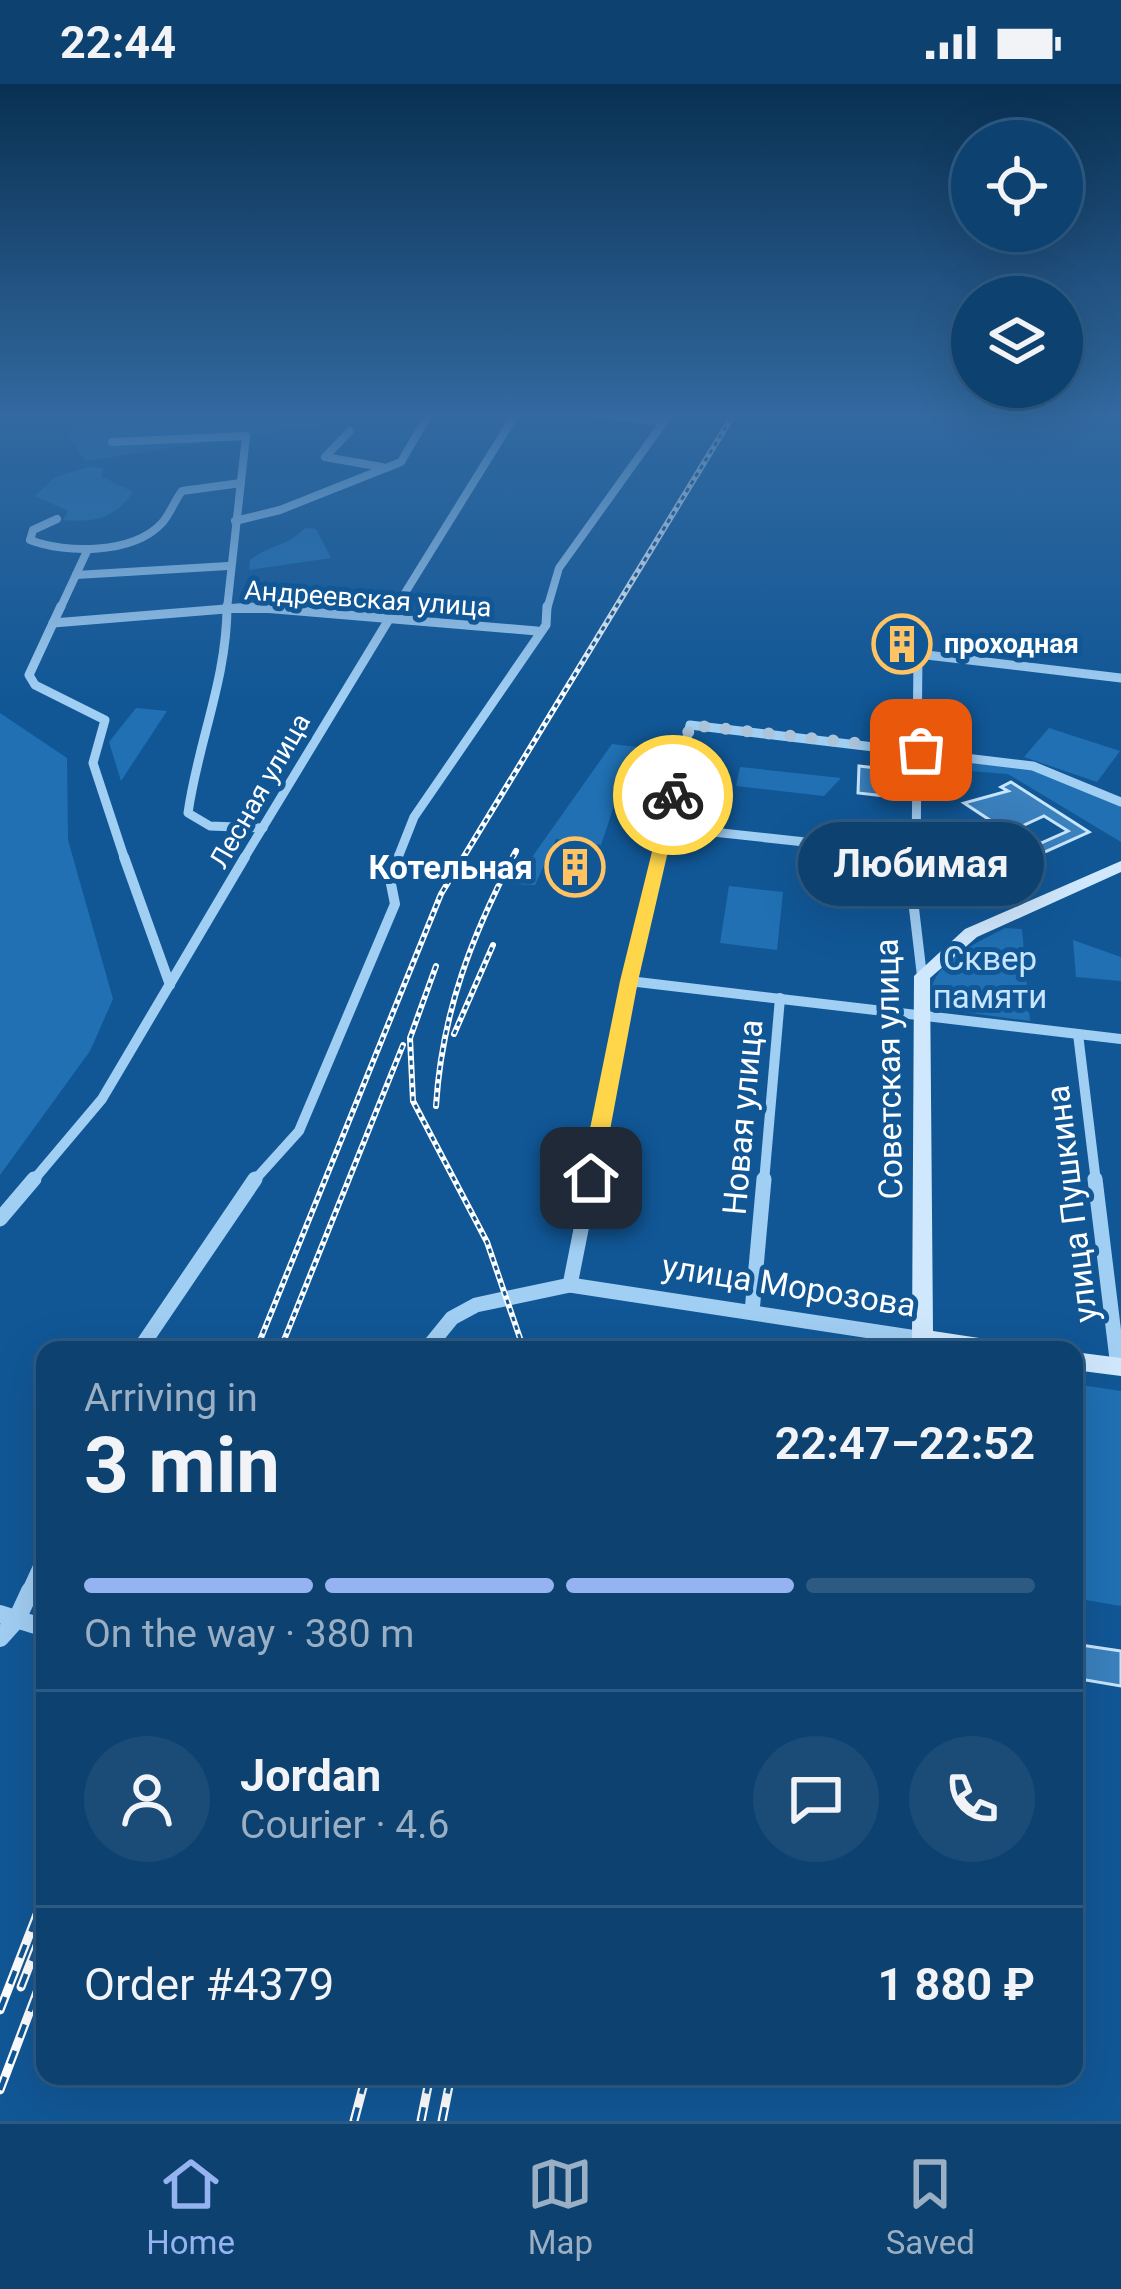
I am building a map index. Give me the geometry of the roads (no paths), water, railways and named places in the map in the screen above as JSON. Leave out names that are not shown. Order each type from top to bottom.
[{"type":"street","points":[[57,519],[33,530],[29,541],[40,547],[86,551],[153,531],[170,507]]},
{"type":"street","points":[[237,507],[227,566],[227,645],[217,700],[195,764],[188,813],[210,826],[263,828]]},
{"type":"street","points":[[235,521],[288,507]]},
{"type":"street","name":"Лесная улица","points":[[0,1219],[101,1100],[458,507]]},
{"type":"street","points":[[145,1341],[263,1167],[299,1131],[395,904],[390,879],[415,817],[537,631],[546,626],[547,594],[559,568],[603,507]]},
{"type":"street","points":[[86,551],[30,681],[106,720],[93,764],[98,787],[170,985]]},
{"type":"street","points":[[76,575],[227,566]]},
{"type":"street","name":"Андреевская улица","points":[[53,623],[226,613],[250,607],[537,631]]},
{"type":"street","name":"Советская улица","points":[[923,1340],[922,976],[913,907],[921,750],[918,655],[1121,678]]},
{"type":"street","points":[[433,1341],[452,1318],[476,1305],[570,1285],[629,981],[690,725],[1033,766],[1121,802]]},
{"type":"street","points":[[666,827],[916,854]]},
{"type":"street","points":[[922,976],[971,933],[1121,866]]},
{"type":"street","points":[[629,981],[1121,1039]]},
{"type":"street","name":"Новая улица","points":[[752,1312],[780,998]]},
{"type":"street","name":"улица Пушкина","points":[[1078,1034],[1120,1367]]},
{"type":"street","name":"улица Морозова","points":[[570,1285],[931,1341]]},
{"type":"street","points":[[1083,1361],[1120,1367]]},
{"type":"street","points":[[0,1638],[36,1572]]},
{"type":"railway","points":[[260,1341],[441,894],[677,507]]},
{"type":"railway","points":[[436,1106],[445,1038],[462,974],[516,851]]},
{"type":"railway","points":[[454,1034],[493,945]]},
{"type":"railway","points":[[436,966],[410,1038],[413,1101],[487,1242],[521,1341]]},
{"type":"railway","points":[[284,1341],[403,1045]]},
{"type":"railway","points":[[0,2010],[36,1917]]},
{"type":"railway","points":[[21,1987],[36,1948]]},
{"type":"railway","points":[[0,2090],[36,1995]]},
{"type":"railway","points":[[354,2121],[364,2085]]},
{"type":"railway","points":[[421,2121],[428,2085]]},
{"type":"railway","points":[[442,2121],[449,2085]]},
{"type":"place","name":"проходная","points":[[902,644]]},
{"type":"place","name":"Любимая","points":[[921,750]]},
{"type":"place","name":"Котельная","points":[[575,867]]},
{"type":"park label","name":"Сквер памяти","points":[[990,977]]}]
